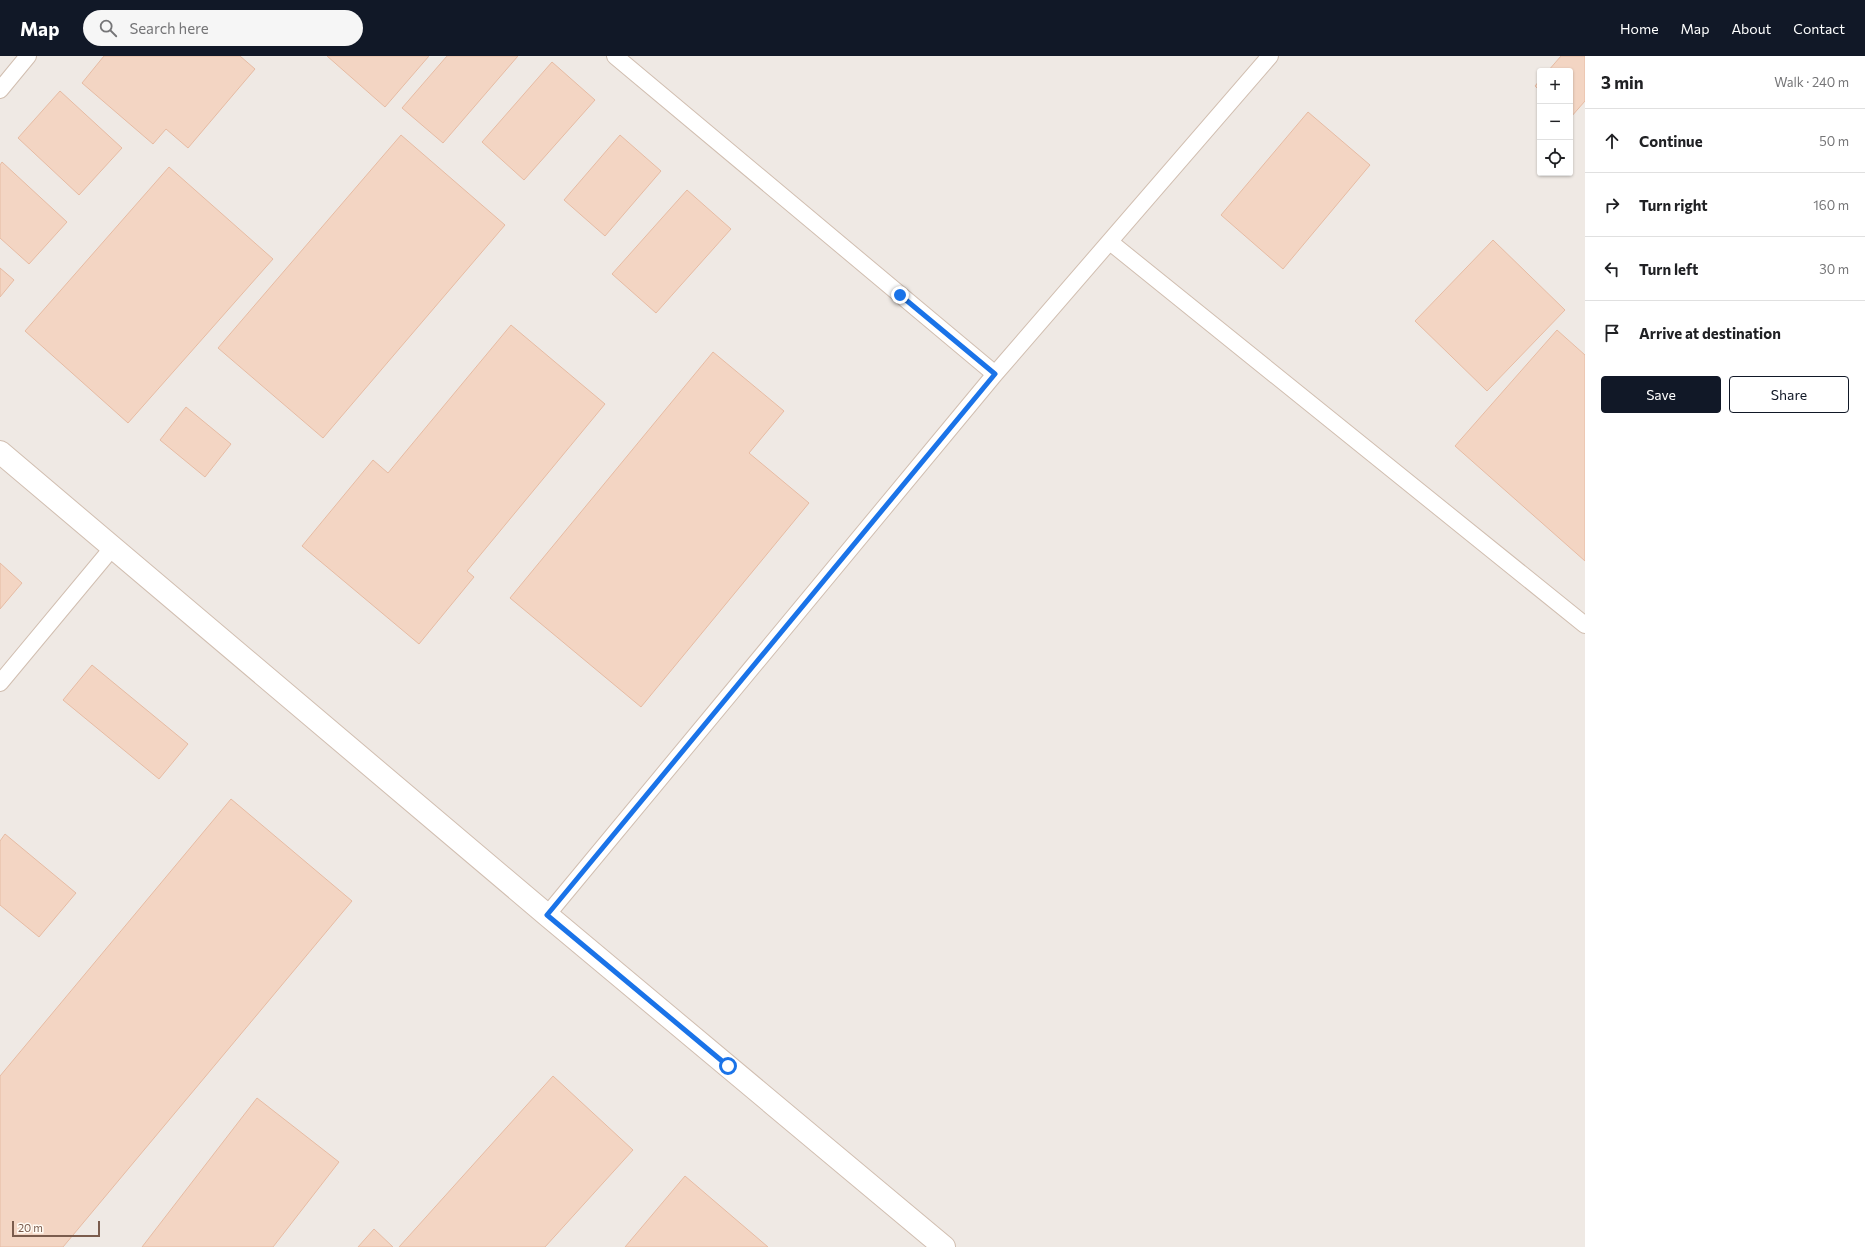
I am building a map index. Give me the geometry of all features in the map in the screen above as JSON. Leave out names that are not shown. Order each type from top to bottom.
[{"type":"street","points":[[0,452],[547,915],[944,1247]]},
{"type":"lane","points":[[0,90],[28,56]]},
{"type":"lane","points":[[615,56],[995,374]]},
{"type":"lane","points":[[547,915],[995,374],[1270,56]]},
{"type":"lane","points":[[1110,242],[1585,625]]},
{"type":"lane","points":[[0,684],[113,547]]},
{"type":"shaded area","points":[[0,56],[1585,56],[1585,1247],[0,1247]]},
{"type":"building","points":[[104,56],[240,56],[255,69],[188,148],[166,129],[153,144],[82,83]]},
{"type":"building","points":[[327,56],[429,56],[385,107]]},
{"type":"building","points":[[447,56],[518,56],[443,143],[402,108]]},
{"type":"building","points":[[1561,56],[1585,56],[1585,101],[1573,115],[1573,68],[1551,68]]},
{"type":"building","points":[[552,62],[595,100],[524,180],[482,142]]},
{"type":"building","points":[[60,91],[122,148],[79,195],[18,138]]},
{"type":"building","points":[[1308,112],[1370,165],[1283,269],[1221,215]]},
{"type":"building","points":[[401,135],[505,225],[323,438],[218,348]]},
{"type":"building","points":[[620,135],[661,171],[605,236],[564,200]]},
{"type":"building","points":[[2,162],[67,222],[29,264],[0,238],[0,165]]},
{"type":"building","points":[[169,167],[273,259],[128,423],[25,331]]},
{"type":"building","points":[[687,190],[731,229],[656,313],[612,274]]},
{"type":"building","points":[[1493,240],[1565,310],[1487,391],[1415,321]]},
{"type":"building","points":[[0,268],[14,280],[0,297]]},
{"type":"building","points":[[511,325],[605,404],[467,571],[474,577],[419,644],[302,546],[373,460],[388,473]]},
{"type":"building","points":[[1557,330],[1585,355],[1585,561],[1455,446]]},
{"type":"building","points":[[713,352],[784,411],[749,453],[809,503],[641,707],[510,598]]},
{"type":"building","points":[[186,407],[231,444],[205,477],[160,440]]},
{"type":"building","points":[[0,563],[22,583],[0,609]]},
{"type":"building","points":[[92,665],[188,744],[159,779],[63,700]]},
{"type":"building","points":[[231,799],[352,901],[63,1247],[0,1247],[0,1076]]},
{"type":"building","points":[[5,834],[76,893],[39,937],[0,905],[0,841]]},
{"type":"building","points":[[553,1076],[633,1150],[545,1247],[399,1247]]},
{"type":"building","points":[[257,1098],[339,1162],[273,1247],[142,1247]]},
{"type":"building","points":[[685,1176],[768,1247],[625,1247]]},
{"type":"building","points":[[374,1229],[393,1247],[358,1247]]},
{"type":"route","points":[[728,1066],[547,915],[995,374],[900,295]]}]
